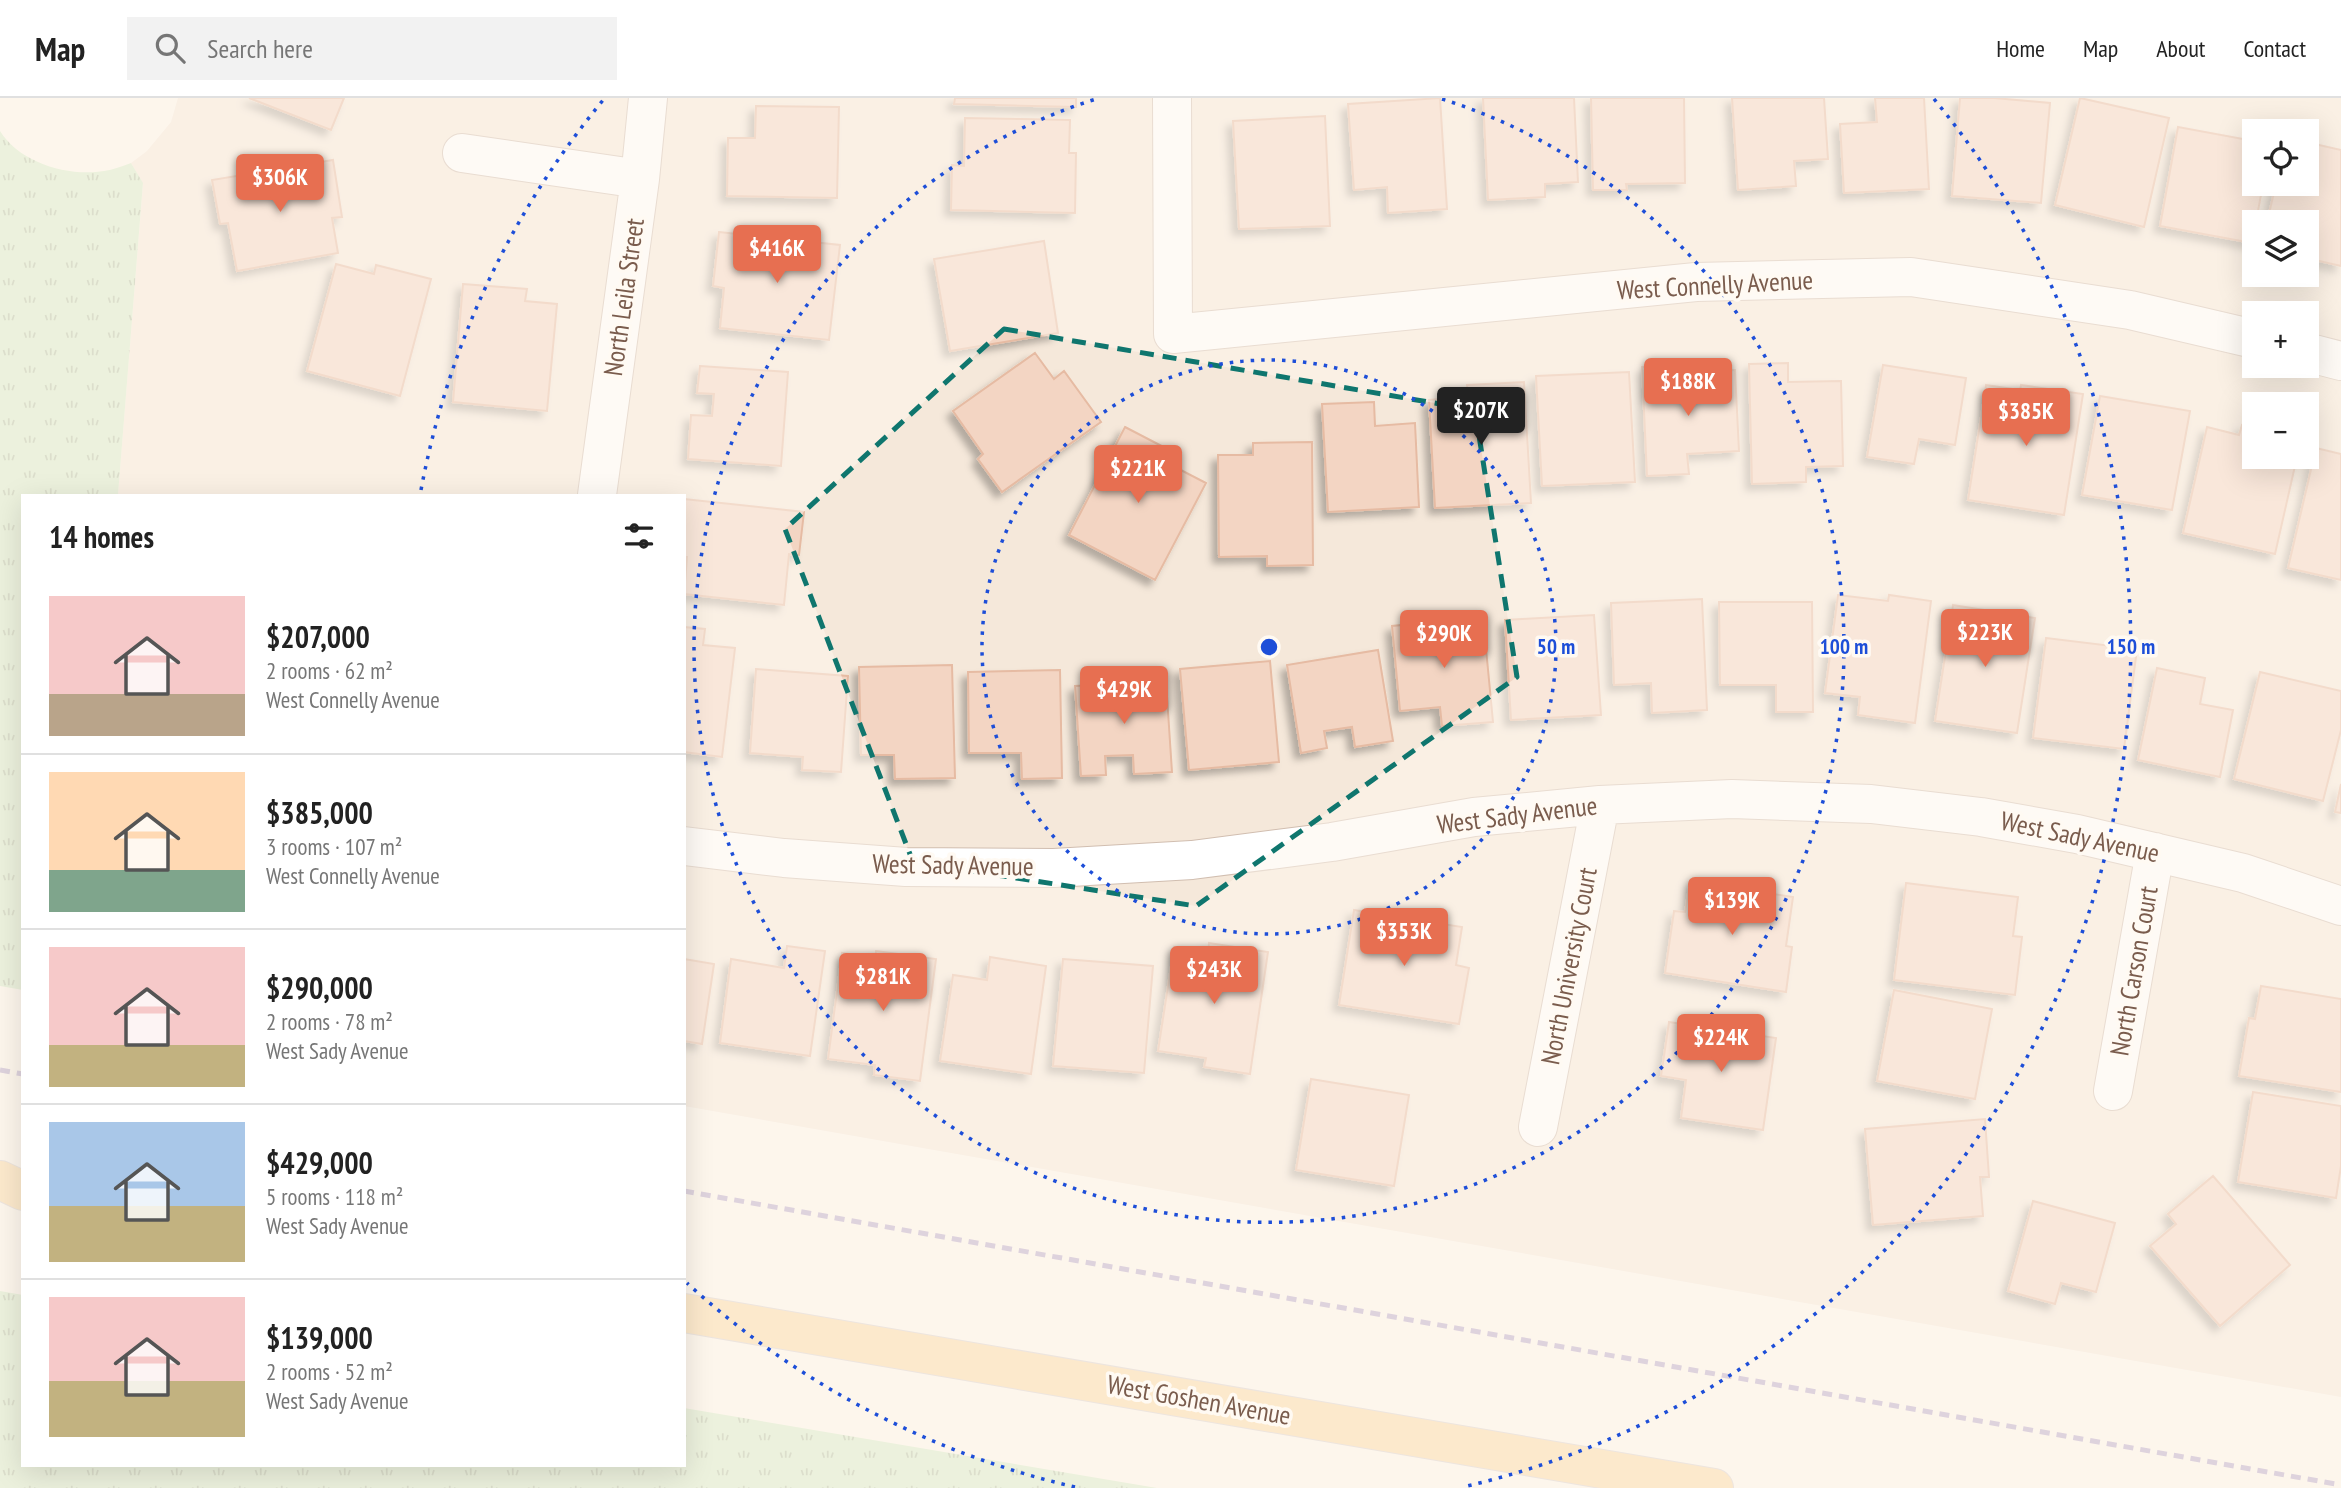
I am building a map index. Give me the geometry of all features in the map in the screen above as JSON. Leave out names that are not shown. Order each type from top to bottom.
[{"type":"main road","points":[[0,1180],[21,1190]]},
{"type":"main road","points":[[0,1207],[21,1206]]},
{"type":"main road","name":"West Goshen Avenue","points":[[686,1313],[1714,1488]]},
{"type":"street","name":"North Leila Street","points":[[597,494],[640,179],[648,98]]},
{"type":"street","name":"West Connelly Avenue","points":[[1172,98],[1172,334],[1696,282],[1911,277],[2130,310],[2242,337]]},
{"type":"street","points":[[463,153],[640,179]]},
{"type":"street","points":[[2319,355],[2341,361]]},
{"type":"street","name":"West Sady Avenue","points":[[686,846],[785,858],[906,867],[1054,868],[1192,860],[1332,842],[1474,817],[1600,805],[1732,799],[1871,804],[1980,817],[2077,834],[2243,873],[2341,906]]},
{"type":"street","name":"North University Court","points":[[1538,1127],[1600,805]]},
{"type":"street","name":"North Carson Court","points":[[2113,1091],[2155,852]]},
{"type":"highlighted area","points":[[1004,329],[1475,410],[1517,677],[1196,906],[913,862],[785,529]]},
{"type":"shaded area","points":[[178,98],[2341,98],[2341,1397],[686,1106],[686,494],[118,494],[143,184],[131,163],[147,151],[171,122]]},
{"type":"green space","points":[[0,131],[20,152],[46,165],[75,172],[90,172],[111,170],[131,163],[143,183],[118,494],[21,494],[21,990],[0,986]]},
{"type":"green space","points":[[0,1291],[21,1295],[21,1467],[686,1467],[686,1408],[1157,1488],[0,1488]]},
{"type":"building","points":[[249,98],[344,98],[331,130]]},
{"type":"building","points":[[955,98],[1076,98],[1076,107],[954,104]]},
{"type":"building","points":[[1440,98],[1447,209],[1388,213],[1387,187],[1354,190],[1348,104]]},
{"type":"building","points":[[1483,98],[1574,98],[1578,182],[1545,184],[1545,197],[1488,200]]},
{"type":"building","points":[[1591,98],[1684,98],[1685,183],[1626,184],[1627,190],[1593,190]]},
{"type":"building","points":[[1732,98],[1824,98],[1828,159],[1794,161],[1796,186],[1738,190]]},
{"type":"building","points":[[1875,98],[1924,98],[1929,189],[1844,193],[1840,124],[1877,122]]},
{"type":"building","points":[[1960,98],[2050,103],[2041,203],[1952,196]]},
{"type":"building","points":[[2080,98],[2169,118],[2144,227],[2055,205]]},
{"type":"building","points":[[756,106],[839,107],[837,198],[727,196],[728,138],[755,138]]},
{"type":"building","points":[[1325,116],[1330,226],[1239,229],[1233,121]]},
{"type":"building","points":[[965,118],[1070,120],[1069,153],[1076,153],[1075,213],[951,210],[952,165],[964,166]]},
{"type":"building","points":[[2178,127],[2242,139],[2242,196],[2261,196],[2258,210],[2242,210],[2242,241],[2160,226]]},
{"type":"building","points":[[2319,145],[2341,150],[2341,266],[2319,261],[2319,210],[2270,210],[2273,196],[2319,196]]},
{"type":"building","points":[[333,160],[342,217],[332,218],[338,253],[237,271],[228,223],[220,224],[212,180]]},
{"type":"building","points":[[719,232],[840,245],[829,340],[720,328],[724,288],[713,286]]},
{"type":"building","points":[[1044,241],[1058,333],[950,351],[934,259]]},
{"type":"building","points":[[336,264],[374,274],[376,265],[431,279],[400,396],[307,371]]},
{"type":"building","points":[[463,284],[527,289],[525,301],[557,304],[547,411],[453,402]]},
{"type":"building","points":[[1035,353],[1054,379],[1064,371],[1101,422],[1002,492],[978,459],[983,454],[953,411]]},
{"type":"building","points":[[1788,363],[1788,382],[1841,381],[1843,466],[1806,467],[1806,482],[1752,484],[1749,364]]},
{"type":"building","points":[[1883,365],[1966,378],[1955,445],[1919,439],[1914,464],[1867,457]]},
{"type":"building","points":[[700,366],[788,372],[781,466],[688,459],[691,415],[712,416],[714,394],[697,393]]},
{"type":"building","points":[[1669,366],[1670,386],[1694,385],[1693,372],[1735,370],[1739,451],[1687,454],[1689,474],[1647,476],[1642,367]]},
{"type":"building","points":[[1629,372],[1635,482],[1542,486],[1536,376]]},
{"type":"building","points":[[1524,382],[1531,503],[1435,508],[1429,400],[1468,397],[1467,385]]},
{"type":"building","points":[[1986,385],[2020,390],[2021,385],[2083,394],[2064,515],[1968,500]]},
{"type":"building","points":[[2100,396],[2190,411],[2172,510],[2082,495]]},
{"type":"building","points":[[1374,402],[1375,426],[1415,423],[1419,507],[1328,512],[1322,404]]},
{"type":"building","points":[[2242,425],[2242,469],[2294,469],[2275,554],[2183,533],[2207,427],[2239,435]]},
{"type":"building","points":[[1125,427],[1177,454],[1171,465],[1206,483],[1155,580],[1069,535]]},
{"type":"building","points":[[1312,442],[1313,565],[1267,566],[1267,556],[1219,557],[1218,455],[1253,455],[1253,443]]},
{"type":"building","points":[[2319,449],[2341,454],[2341,580],[2288,568],[2311,469],[2319,469]]},
{"type":"building","points":[[686,499],[804,512],[799,555],[789,554],[784,605],[686,594]]},
{"type":"building","points":[[1838,595],[1888,601],[1889,595],[1931,601],[1915,723],[1858,715],[1860,697],[1825,693]]},
{"type":"building","points":[[1702,599],[1707,710],[1652,713],[1651,683],[1614,685],[1611,603]]},
{"type":"building","points":[[1719,602],[1812,602],[1813,712],[1776,712],[1776,685],[1720,685]]},
{"type":"building","points":[[1953,605],[2035,618],[2017,733],[1935,721]]},
{"type":"building","points":[[1594,615],[1601,715],[1511,720],[1505,620]]},
{"type":"building","points":[[1483,617],[1493,722],[1442,726],[1440,707],[1400,711],[1392,626]]},
{"type":"building","points":[[686,627],[705,629],[703,645],[735,648],[722,757],[686,752]]},
{"type":"building","points":[[2046,638],[2137,649],[2124,749],[2033,738]]},
{"type":"building","points":[[1378,650],[1393,741],[1355,747],[1352,727],[1324,731],[1327,748],[1301,753],[1287,665]]},
{"type":"building","points":[[1270,661],[1279,762],[1189,770],[1180,669]]},
{"type":"building","points":[[952,665],[955,778],[895,779],[894,755],[861,755],[859,667]]},
{"type":"building","points":[[2157,668],[2205,678],[2200,704],[2233,710],[2220,777],[2138,760]]},
{"type":"building","points":[[756,669],[848,676],[841,772],[802,770],[803,757],[750,753]]},
{"type":"building","points":[[1060,670],[1062,778],[1022,779],[1021,753],[969,753],[968,672]]},
{"type":"building","points":[[2260,672],[2341,691],[2341,730],[2323,801],[2234,779]]},
{"type":"building","points":[[1166,681],[1172,772],[1134,774],[1133,755],[1105,756],[1106,775],[1081,776],[1075,686]]},
{"type":"building","points":[[2341,784],[2341,813],[2335,812]]},
{"type":"building","points":[[1690,881],[1793,897],[1786,946],[1792,947],[1786,992],[1665,973],[1674,911],[1685,912]]},
{"type":"building","points":[[1906,883],[2018,897],[2013,936],[2022,937],[2015,995],[1894,980]]},
{"type":"building","points":[[1354,910],[1462,927],[1456,965],[1469,968],[1459,1024],[1339,1005]]},
{"type":"building","points":[[1209,943],[1268,952],[1250,1074],[1204,1067],[1206,1058],[1158,1051],[1174,947],[1208,952]]},
{"type":"building","points":[[787,946],[825,951],[810,1056],[720,1043],[731,959],[784,968]]},
{"type":"building","points":[[876,951],[936,959],[920,1081],[874,1075],[875,1065],[828,1059],[842,953],[875,958]]},
{"type":"building","points":[[990,957],[1046,966],[1031,1074],[940,1061],[953,975],[987,980]]},
{"type":"building","points":[[686,959],[714,964],[702,1044],[686,1041]]},
{"type":"building","points":[[1063,959],[1153,966],[1144,1073],[1053,1066]]},
{"type":"building","points":[[2261,986],[2341,999],[2341,1092],[2239,1076],[2249,1018],[2255,1019]]},
{"type":"building","points":[[1894,990],[1992,1009],[1975,1099],[1877,1081]]},
{"type":"building","points":[[1669,1022],[1776,1038],[1763,1130],[1681,1118],[1686,1080],[1661,1076]]},
{"type":"building","points":[[1311,1079],[1409,1095],[1394,1186],[1296,1170]]},
{"type":"building","points":[[2253,1092],[2341,1106],[2341,1166],[2336,1198],[2238,1182]]},
{"type":"building","points":[[1985,1119],[1989,1177],[1980,1177],[1983,1216],[1873,1225],[1865,1129]]},
{"type":"building","points":[[2213,1176],[2290,1265],[2220,1326],[2150,1246],[2176,1224],[2168,1214]]},
{"type":"building","points":[[2033,1201],[2115,1223],[2096,1292],[2061,1283],[2055,1304],[2008,1291]]},
{"type":"railway","points":[[0,1070],[21,1074]]},
{"type":"railway","points":[[686,1191],[2341,1485]]}]
